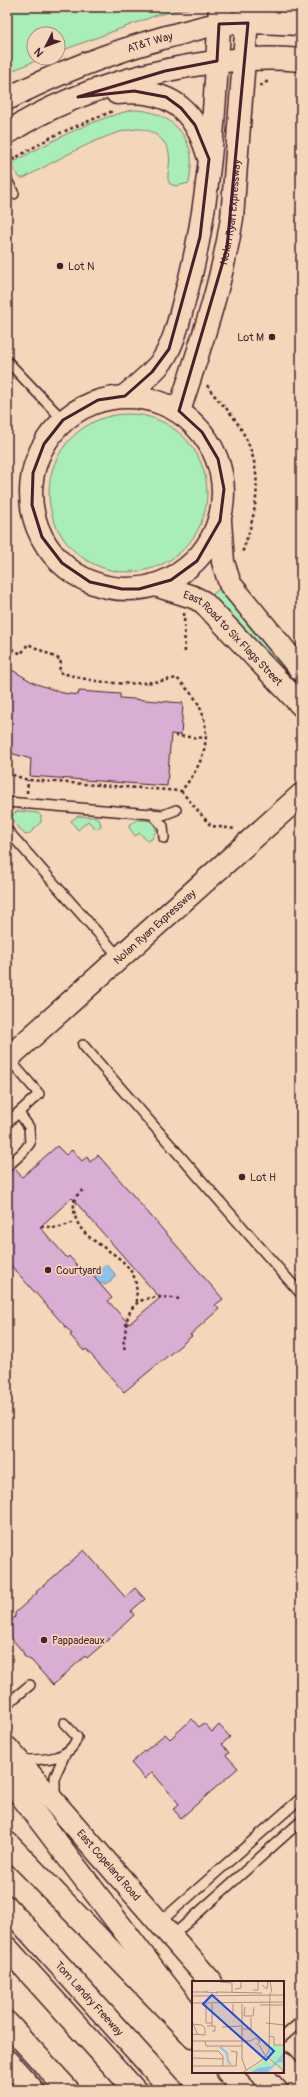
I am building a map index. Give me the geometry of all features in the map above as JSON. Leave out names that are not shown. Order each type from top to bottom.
[{"type":"main road","name":"AT&T Way","points":[[7,99],[53,76],[104,55],[220,16],[248,15],[301,24]]},
{"type":"main road","name":"Nolan Ryan Expressway","points":[[179,411],[210,314],[227,248],[232,218],[248,15]]},
{"type":"main road","points":[[125,396],[152,372],[169,349],[192,274],[200,237],[210,159],[220,16]]},
{"type":"main road","points":[[7,133],[34,117],[78,97],[157,73],[217,61],[245,58],[301,60]]},
{"type":"main road","points":[[78,97],[134,91],[154,93],[166,97],[181,108],[192,121],[204,142],[210,159]]},
{"type":"main road","points":[[220,521],[207,548],[197,560],[170,580],[139,589],[122,589],[90,582],[75,574],[62,563],[42,537],[32,505],[32,474],[44,444],[63,420],[86,405],[98,400],[125,396],[153,400],[179,411],[202,432],[218,458],[224,489],[220,521],[224,562],[230,584],[301,670]]},
{"type":"main road","name":"East Road to Six Flags Street","points":[[155,585],[194,597],[203,602],[301,705]]},
{"type":"main road","name":"Nolan Ryan Expressway","points":[[7,1058],[301,795]]},
{"type":"main road","points":[[10,1762],[192,2020]]},
{"type":"main road","name":"East Copeland Road","points":[[10,1762],[56,1805],[210,1981]]},
{"type":"main road","points":[[7,1843],[192,2035]]},
{"type":"main road","name":"Tom Landry Freeway","points":[[7,1907],[172,2090]]},
{"type":"main road","points":[[7,1948],[135,2090]]},
{"type":"main road","points":[[7,2023],[68,2090]]},
{"type":"main road","points":[[7,2061],[33,2090]]},
{"type":"main road","points":[[284,2064],[301,2083]]},
{"type":"main road","points":[[229,2073],[245,2090]]},
{"type":"main road","points":[[233,2073],[245,2090]]},
{"type":"lane","points":[[7,180],[14,194]]},
{"type":"lane","points":[[8,362],[63,420]]},
{"type":"lane","points":[[7,802],[163,815],[176,810]]},
{"type":"lane","points":[[151,814],[163,826],[164,838]]},
{"type":"lane","points":[[7,830],[120,958]]},
{"type":"lane","points":[[83,1045],[301,1294]]},
{"type":"lane","points":[[7,1058],[39,1094],[7,1123]]},
{"type":"lane","points":[[7,1167],[30,1143],[28,1127],[19,1113]]},
{"type":"lane","points":[[7,1704],[30,1685]]},
{"type":"lane","points":[[56,1805],[53,1788],[55,1776],[65,1754],[75,1745],[77,1737],[64,1724]]},
{"type":"lane","points":[[10,1762],[46,1759],[65,1754]]},
{"type":"lane","points":[[165,1930],[263,1832],[301,1798]]},
{"type":"lane","points":[[165,1930],[274,1845],[301,1821]]},
{"type":"lane","points":[[263,1832],[274,1845]]},
{"type":"lane","points":[[284,2036],[301,2021]]},
{"type":"path","points":[[7,163],[53,136],[119,109]]},
{"type":"path","points":[[206,379],[208,387],[233,417],[244,434],[255,466],[257,483],[255,516],[242,554]]},
{"type":"path","points":[[184,612],[185,655]]},
{"type":"path","points":[[7,646],[21,654],[28,644],[61,660],[59,672],[90,680],[116,684],[140,684],[177,678],[198,704],[206,727],[203,756],[200,764],[197,771],[181,791]]},
{"type":"path","points":[[176,736],[205,738]]},
{"type":"path","points":[[7,773],[28,780],[181,791],[211,826],[235,829]]},
{"type":"path","points":[[83,1190],[75,1198],[75,1222],[91,1240],[117,1255],[131,1270],[135,1278],[137,1303]]},
{"type":"path","points":[[41,1226],[57,1228],[75,1222]]},
{"type":"path","points":[[125,1349],[123,1345],[127,1318],[129,1312],[137,1303],[152,1298],[180,1299]]},
{"type":"highlighted area","points":[[248,23],[227,248],[179,411],[202,432],[218,459],[224,489],[220,521],[197,561],[171,580],[139,589],[122,589],[90,582],[62,563],[42,537],[35,521],[32,505],[33,473],[44,444],[63,420],[98,400],[125,396],[152,372],[169,349],[200,237],[209,159],[195,125],[181,108],[166,97],[134,91],[78,97],[165,71],[217,61],[219,24]]},
{"type":"green space","points":[[7,7],[194,7],[157,15],[66,49],[66,26],[26,26],[26,65],[7,73]]},
{"type":"green space","points":[[132,110],[142,110],[161,116],[170,121],[177,128],[188,145],[191,155],[189,183],[176,186],[170,184],[168,176],[170,159],[167,147],[154,133],[140,129],[124,131],[95,141],[24,178],[20,178],[15,170],[14,162],[57,139],[101,119]]},
{"type":"green space","points":[[136,414],[151,417],[165,423],[184,437],[194,449],[204,470],[207,493],[204,516],[194,537],[184,549],[172,559],[151,569],[136,572],[120,572],[105,569],[84,559],[72,549],[62,537],[52,516],[50,508],[49,485],[52,470],[62,449],[72,437],[84,427],[105,417],[113,415]]},
{"type":"green space","points":[[221,587],[301,684],[301,691],[212,595]]},
{"type":"green space","points":[[18,811],[38,813],[41,816],[41,822],[29,834],[25,835],[12,819],[13,814]]},
{"type":"green space","points":[[78,816],[96,817],[100,821],[101,826],[96,829],[88,821],[78,830],[71,821]]},
{"type":"green space","points":[[136,820],[146,820],[155,826],[156,830],[152,839],[147,841],[140,833],[135,836],[128,826]]},
{"type":"water","points":[[105,1265],[107,1265],[115,1274],[115,1277],[106,1285],[101,1283],[99,1284],[94,1279],[96,1278],[94,1275]]},
{"type":"building","points":[[7,667],[34,683],[63,693],[78,695],[79,691],[120,694],[120,698],[183,703],[181,735],[171,734],[167,786],[30,776],[31,759],[7,752]]},
{"type":"building","name":"Courtyard","points":[[57,1146],[66,1155],[72,1150],[82,1161],[87,1157],[90,1162],[98,1155],[223,1299],[215,1305],[219,1309],[190,1335],[192,1336],[124,1392],[86,1349],[84,1351],[70,1335],[72,1334],[7,1261],[7,1173],[14,1168],[22,1177]],"holes":[[[72,1198],[160,1298],[129,1324],[108,1301],[112,1298],[86,1268],[82,1271],[69,1256],[67,1258],[40,1227]]]},
{"type":"building","points":[[84,1550],[125,1597],[135,1588],[145,1599],[131,1611],[134,1615],[110,1638],[87,1658],[85,1656],[53,1685],[32,1661],[24,1656],[23,1652],[7,1633],[7,1624],[15,1617],[15,1613],[37,1593],[36,1592]]},
{"type":"building","points":[[192,1719],[199,1727],[204,1723],[212,1732],[219,1725],[230,1737],[222,1744],[229,1753],[226,1755],[238,1768],[181,1818],[173,1809],[179,1804],[152,1772],[145,1779],[131,1763],[165,1734],[170,1739]]},
{"type":"place","name":"Lot N","points":[[60,266]]},
{"type":"place","name":"Lot M","points":[[272,337]]},
{"type":"place","name":"Lot H","points":[[242,1177]]},
{"type":"place","name":"Courtyard","points":[[48,1270]]},
{"type":"place","name":"Pappadeaux","points":[[44,1640]]}]
